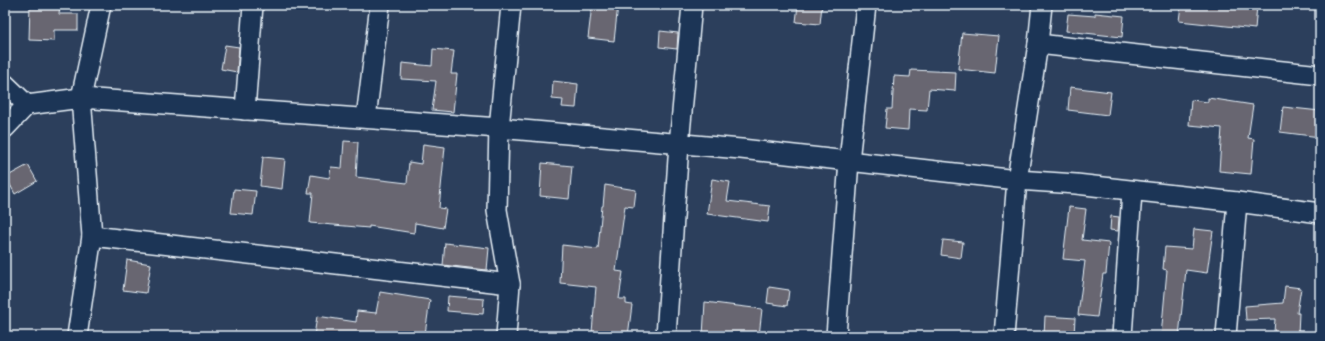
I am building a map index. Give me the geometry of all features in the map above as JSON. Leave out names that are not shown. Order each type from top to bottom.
[{"type":"street","points":[[77,336],[92,236],[81,98],[101,5]]},
{"type":"street","points":[[245,110],[253,5]]},
{"type":"street","points":[[366,118],[380,5]]},
{"type":"street","points":[[506,336],[510,284],[496,210],[499,128],[511,5]]},
{"type":"street","points":[[666,336],[678,144],[692,5]]},
{"type":"street","points":[[836,336],[849,161],[866,5]]},
{"type":"street","points":[[1004,336],[1017,180],[1038,44],[1042,5]]},
{"type":"street","points":[[1038,44],[1320,76]]},
{"type":"street","points":[[5,84],[27,105]]},
{"type":"street","points":[[5,128],[27,105],[81,98],[499,128],[678,144],[1017,180],[1076,184],[1132,192],[1237,202],[1320,213]]},
{"type":"street","points":[[1122,336],[1132,192]]},
{"type":"street","points":[[1226,336],[1237,202]]},
{"type":"street","points":[[92,236],[510,284]]},
{"type":"building","points":[[30,5],[60,5],[59,14],[78,14],[78,30],[54,30],[54,41],[29,40]]},
{"type":"building","points":[[592,5],[618,5],[614,41],[588,38]]},
{"type":"building","points":[[798,5],[822,5],[820,24],[796,22]]},
{"type":"building","points":[[1181,5],[1257,5],[1255,29],[1179,21]]},
{"type":"building","points":[[1095,13],[1124,16],[1122,37],[1066,31],[1068,14],[1095,16]]},
{"type":"building","points":[[660,31],[678,33],[677,49],[659,47]]},
{"type":"building","points":[[962,33],[999,36],[995,73],[958,69]]},
{"type":"building","points":[[225,45],[239,47],[237,72],[221,69]]},
{"type":"building","points":[[433,49],[454,51],[451,74],[457,74],[453,112],[432,110],[436,81],[401,79],[402,63],[432,66]]},
{"type":"building","points":[[911,70],[956,72],[955,91],[929,89],[927,110],[909,109],[908,130],[885,128],[887,109],[892,109],[894,76],[910,77]]},
{"type":"building","points":[[553,81],[578,84],[576,108],[562,107],[563,100],[552,99]]},
{"type":"building","points":[[1070,87],[1111,92],[1108,115],[1068,110]]},
{"type":"building","points":[[1208,98],[1253,105],[1248,138],[1254,139],[1251,174],[1219,171],[1222,128],[1189,125],[1191,100],[1208,102]]},
{"type":"building","points":[[1283,107],[1320,111],[1320,137],[1280,132]]},
{"type":"building","points":[[344,141],[358,142],[356,177],[407,183],[409,162],[421,164],[423,144],[445,147],[439,208],[446,209],[443,228],[415,223],[414,233],[369,226],[369,228],[310,223],[313,193],[308,193],[311,175],[329,178],[331,167],[342,168]]},
{"type":"building","points":[[263,157],[285,159],[282,189],[260,186]]},
{"type":"building","points":[[542,163],[572,166],[569,199],[540,196]]},
{"type":"building","points":[[28,165],[37,181],[15,194],[6,177]]},
{"type":"building","points":[[712,179],[730,182],[727,201],[770,206],[768,222],[707,214]]},
{"type":"building","points":[[605,185],[636,190],[634,207],[625,206],[616,271],[623,272],[619,299],[626,299],[626,304],[632,305],[628,336],[616,336],[592,332],[596,287],[560,283],[562,245],[598,249]]},
{"type":"building","points":[[234,189],[256,191],[253,215],[231,213]]},
{"type":"building","points":[[1069,207],[1086,209],[1082,240],[1109,243],[1106,274],[1103,274],[1097,317],[1078,315],[1085,261],[1063,259]]},
{"type":"building","points":[[1111,216],[1119,217],[1118,231],[1110,230]]},
{"type":"building","points":[[1194,229],[1213,231],[1207,273],[1186,270],[1179,336],[1161,336],[1167,270],[1163,269],[1165,247],[1192,249]]},
{"type":"building","points":[[943,240],[963,242],[961,258],[941,255]]},
{"type":"building","points":[[445,243],[489,248],[487,270],[443,265]]},
{"type":"building","points":[[127,260],[151,264],[146,293],[123,290]]},
{"type":"building","points":[[1285,286],[1301,288],[1297,313],[1299,313],[1298,334],[1274,332],[1275,319],[1246,320],[1245,306],[1283,303]]},
{"type":"building","points":[[769,287],[789,290],[787,306],[767,303]]},
{"type":"building","points":[[380,292],[430,300],[425,334],[420,333],[419,336],[314,336],[317,316],[356,322],[357,311],[376,313]]},
{"type":"building","points":[[448,296],[484,299],[483,314],[447,311]]},
{"type":"building","points":[[705,302],[762,309],[759,336],[703,336]]},
{"type":"building","points":[[1045,316],[1075,318],[1074,336],[1044,336]]}]
